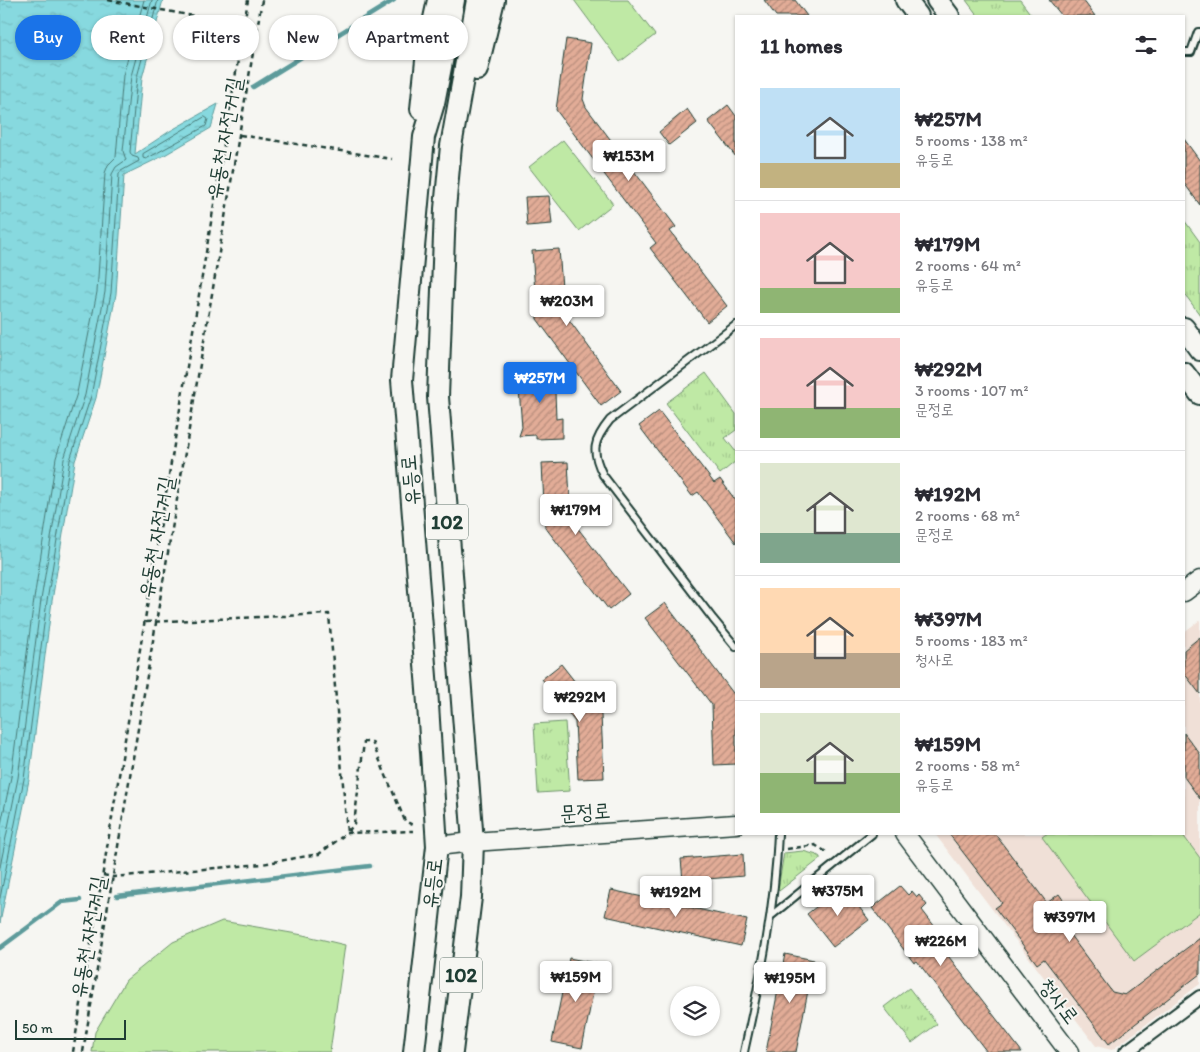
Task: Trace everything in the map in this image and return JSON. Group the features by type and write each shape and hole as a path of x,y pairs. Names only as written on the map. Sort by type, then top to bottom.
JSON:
{"main road":[{"path":"424,137 421,107 427,51 438,0"},
{"name":"유등로","path":"414,1052 437,846 427,689 402,380 424,137 434,103 454,0"},
{"name":"유등로","path":"452,1052 471,897 473,842 438,397 445,209 451,146 477,0"},
{"name":"102","path":"451,146 468,119 494,0"},
{"path":"906,0 917,15"},
{"path":"937,0 948,15"},
{"path":"1185,329 1200,350"},
{"path":"1185,374 1200,394"},
{"path":"1185,591 1200,580"},
{"name":"문정로","path":"437,846 735,824"},
{"name":"청사로","path":"906,835 1069,1052"}],"street":[{"path":"1126,1052 1200,997"}],"lane":[{"path":"1185,52 1191,52 1199,33"},
{"path":"735,326 610,420 596,440 595,451 597,462 603,475 735,647"},
{"path":"744,1052 772,914 778,835"},
{"path":"772,914 871,835"}],"path":[{"path":"108,0 187,15"},
{"path":"245,15 248,0"},
{"name":"유동천 자전거길","path":"259,21 262,0"},
{"path":"73,1052 146,622 237,60"},
{"name":"유동천 자전거길","path":"83,1052 253,60"},
{"path":"240,135 392,159"},
{"path":"146,622 329,614 348,833"},
{"path":"103,875 113,878 262,864 319,854 348,833 354,824 364,742 372,742 404,821 413,825"},
{"path":"348,833 413,831"},
{"path":"785,850 815,844 826,852"}],"shaded area":[{"path":"1200,620 1200,984 1112,1050 1096,1046 936,835 1185,835 1185,631"}],"green space":[{"path":"574,0 628,0 655,35 620,62"},
{"path":"966,0 1020,0 1031,15 977,15"},
{"path":"563,140 613,204 579,231 529,167"},
{"path":"1185,221 1200,242 1200,315 1185,294"},
{"path":"706,373 735,413 735,431 725,438 735,451 735,462 720,474 666,403"},
{"path":"565,722 570,791 538,793 534,724"},
{"path":"1045,835 1183,835 1200,858 1200,912 1134,961 1042,837"},
{"path":"803,851 817,855 820,859 779,891 784,853"},
{"path":"222,921 303,935 345,945 330,1052 92,1052 95,1032 126,980 173,942"},
{"path":"909,988 937,1024 912,1043 884,1007"}],"water":[{"path":"0,0 163,0 159,15 91,15 91,60 147,60 142,78 135,154 170,131 218,104 211,128 163,156 124,175 116,294 96,398 75,461 52,601 29,780 0,923"}],"building":[{"path":"764,0 795,0 806,15 775,15"},
{"path":"1049,0 1083,0 1094,15 1061,15"},
{"path":"566,39 591,43 583,99 586,107 676,227 670,231 727,306 707,322 650,248 656,243 556,110"},
{"path":"728,105 735,115 735,156 708,121"},
{"path":"687,109 697,123 669,145 659,132"},
{"path":"1185,140 1200,161 1200,205 1185,184"},
{"path":"549,196 552,224 527,226 525,197"},
{"path":"559,249 564,313 621,391 601,406 537,319 532,251"},
{"path":"562,371 564,391 555,392 556,419 562,418 562,438 536,439 536,435 519,436 522,427 519,389 516,389 515,381 519,373"},
{"path":"659,411 714,483 720,479 735,500 735,542 698,492 692,496 639,426"},
{"path":"568,462 571,517 573,522 629,594 609,610 545,527 542,463"},
{"path":"665,603 735,696 735,764 714,765 712,705 645,618"},
{"path":"1200,637 1200,694 1185,674 1185,649"},
{"path":"561,664 601,715 604,778 578,779 575,722 542,679"},
{"path":"1185,734 1200,754 1200,799 1185,778"},
{"path":"950,835 996,835 1047,903 1059,894 1071,911 1059,920 1112,992 1125,995 1200,938 1200,974 1109,1044 1044,959 1037,964 995,908 1002,903"},
{"path":"743,854 744,876 683,881 681,859"},
{"path":"843,886 869,920 833,947 807,914"},
{"path":"900,886 908,895 912,891 917,897 919,895 927,905 922,910 945,940 939,944 1022,1052 987,1052 917,961 914,963 872,908"},
{"path":"611,890 747,920 741,946 605,916"},
{"path":"785,954 814,960 796,1052 766,1052"},
{"path":"569,958 599,964 582,1048 552,1042"}],"waterway":[{"path":"253,87 394,0"},
{"path":"117,896 370,866"},
{"path":"0,948 62,902 80,900"}]}
